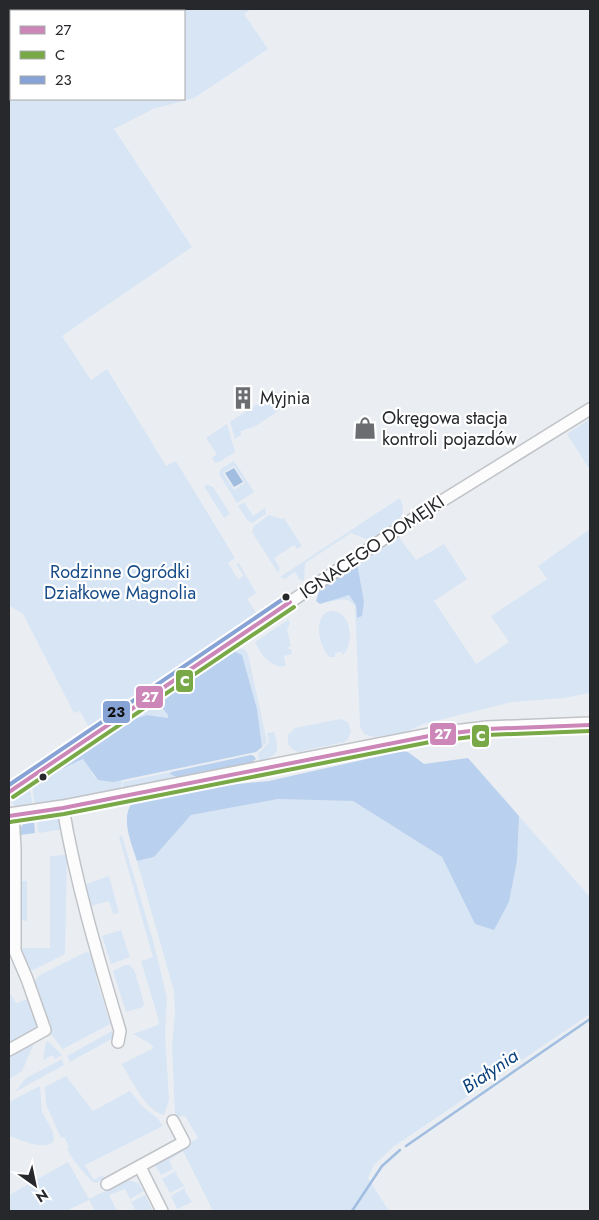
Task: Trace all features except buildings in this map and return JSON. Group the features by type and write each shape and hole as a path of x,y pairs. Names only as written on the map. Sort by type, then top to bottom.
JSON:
{"main road":[{"path":"11,816 64,808 429,736 495,728 590,725"}],"street":[{"name":"IGNACEGO DOMEJKI","path":"9,792 416,517 590,409"},
{"path":"64,808 81,898 120,1031 118,1042"},
{"path":"9,1050 45,1030 27,979 12,951 11,816"},
{"path":"107,1184 184,1142 173,1121"},
{"path":"140,1166 162,1211"}],"green space":[{"name":"Rodzinne Ogródki Działkowe Magnolia","path":"251,9 244,14 268,49 194,98 153,109 114,129 192,247 62,336 91,380 107,369 166,466 176,461 235,558 228,563 238,579 244,576 236,564 239,563 256,593 247,599 257,614 89,727 80,711 74,713 23,614 10,606 9,601 9,26 10,100 185,100 185,10 38,10"},
{"path":"277,391 287,405 256,426 241,431 241,435 235,439 230,422"},
{"path":"590,419 590,470 567,434"},
{"path":"227,424 235,452 215,463 212,458 217,454 206,438"},
{"path":"234,461 254,492 237,503 219,474 221,469","holes":["234,466 245,483 234,490 223,473"]},
{"path":"205,485 213,487 230,514 224,518"},
{"path":"400,499 403,507 400,519 384,533 371,541 351,533 305,563 304,581 298,579 295,572 285,579 280,577"},
{"path":"244,502 253,516 265,508 266,514 252,523 248,521 238,506"},
{"path":"269,515 284,518 302,546 297,549 294,545 274,558 280,568 278,573 252,532 254,526"},
{"path":"590,529 590,693 564,698 512,702 423,724 404,733 374,737 364,734 360,726 355,606 346,600 328,602 344,595 350,596 356,605 357,618 357,563 397,535 416,560 444,544 467,579 434,601 476,664 509,642 491,616 547,579 538,566"},
{"path":"330,611 337,612 343,616 347,622 350,636 347,650 343,655 342,652 335,653 335,657 330,657 326,653 320,640 319,632 321,619 324,614"},
{"path":"288,620 290,623 287,630 291,646 288,647 291,649 292,654 284,656 286,666 276,665 267,660 255,642"},
{"path":"236,648 244,649 248,654 267,742 262,747 257,709 242,655 232,650"},
{"path":"224,653 226,654 179,685 161,709 168,715 168,718 147,715 134,719 58,767 61,770 84,759 95,778 113,782 122,780 120,793 35,807 32,785 55,769 54,767"},
{"path":"340,719 348,722 351,731 348,739 344,742 298,752 293,750 288,744 288,735 295,728"},
{"path":"274,732 277,744 276,752 271,757 259,761 258,754 269,742 267,733"},
{"path":"240,765 233,767 122,793 123,782 171,772 171,775 178,778 186,778"},
{"path":"29,783 33,807 18,809 12,802 13,795"},
{"path":"278,799 353,801 442,857 475,924 494,930 509,902 517,861 519,816 590,895 590,1014 393,1147 374,1165 368,1178 389,1211 213,1211 183,1151 169,1160 173,1169 161,1175 154,1163 198,1138 185,1116 176,1118 175,1115 172,1046 175,1014 174,991 137,861 154,857 191,815"},
{"path":"60,819 64,829 39,833 37,820"},
{"path":"122,836 154,944 167,998 165,1034 169,1100 164,1115 151,1108 145,1101 122,1064 154,1048 133,1034 158,1025 159,1021 141,961 153,957 119,837"},
{"path":"67,855 65,954 33,970 27,969 19,948 50,948 50,856"},
{"path":"109,876 119,913 113,914 109,901 91,906 84,885"},
{"path":"21,881 27,881 27,921 21,920"},
{"path":"121,930 130,957 111,964 102,936"},
{"path":"86,952 93,954 99,969 96,978 110,1024 63,1049 50,1033 52,1031 34,988 34,983 42,974"},
{"path":"125,965 130,965 135,972 144,1004 143,1007 126,1012 113,971"},
{"path":"9,992 16,1003 31,998 38,1022 35,1029 9,1048"},
{"path":"112,1031 113,1038 70,1062 67,1056"},
{"path":"35,1041 22,1071 9,1079 9,1054"},
{"path":"48,1041 62,1055 55,1059 53,1055 43,1060 46,1042"},
{"path":"62,1059 64,1065 15,1092 26,1078"},
{"path":"66,1076 93,1111 130,1091 142,1106 157,1118 163,1126 85,1165 94,1180 103,1175 104,1179 96,1183 82,1171 70,1154 67,1149 69,1146 64,1137 61,1138 46,1104 45,1087"},
{"path":"40,1086 42,1112 53,1132 54,1140 50,1144 45,1145 33,1144 9,1136 9,1102"},
{"path":"68,1162 89,1199 128,1180 138,1183 144,1191 130,1199 125,1189 109,1195 117,1211 95,1211 89,1200 66,1211 9,1211 9,1195"},
{"path":"176,1171 184,1186 170,1193 162,1179"},
{"path":"185,1188 192,1202 177,1209 171,1196"},
{"path":"145,1195 152,1209 136,1211 131,1202"}],"shaded area":[{"path":"234,468 243,482 234,487 225,473"},
{"path":"357,563 364,602 362,616 357,618 356,605 349,595 320,604 316,601 320,588"},
{"path":"232,650 242,655 257,709 262,747 256,752 113,782 98,780 83,759 62,769 59,768 60,765 134,719 147,715 168,718 168,715 160,706 175,688"},
{"path":"402,751 408,752 424,764 468,758 519,816 517,861 509,902 494,930 475,924 442,857 353,801 278,799 191,815 154,857 137,861 127,824 127,816 132,803 206,787 269,781"},
{"path":"251,755 256,759 252,762 186,778 178,778 170,774 171,772"},
{"path":"34,821 35,833 20,835 18,832 23,824"}],"waterway":[{"name":"Białynia","path":"406,1146 590,1019"},
{"name":"Białynia","path":"352,1211 382,1166 400,1150"}],"transit line":[{"name":"23","path":"9,785 286,597"},
{"name":"27","path":"9,792 290,602"},
{"name":"C","path":"13,797 294,607"},
{"name":"27","path":"9,816 63,808 429,736 487,729 590,725"},
{"name":"C","path":"10,822 64,814 430,742 487,735 590,731"}],"place":[{"name":"Myjnia","path":"243,398"},
{"name":"Okręgowa stacja kontroli pojazdów","path":"365,428"}]}
